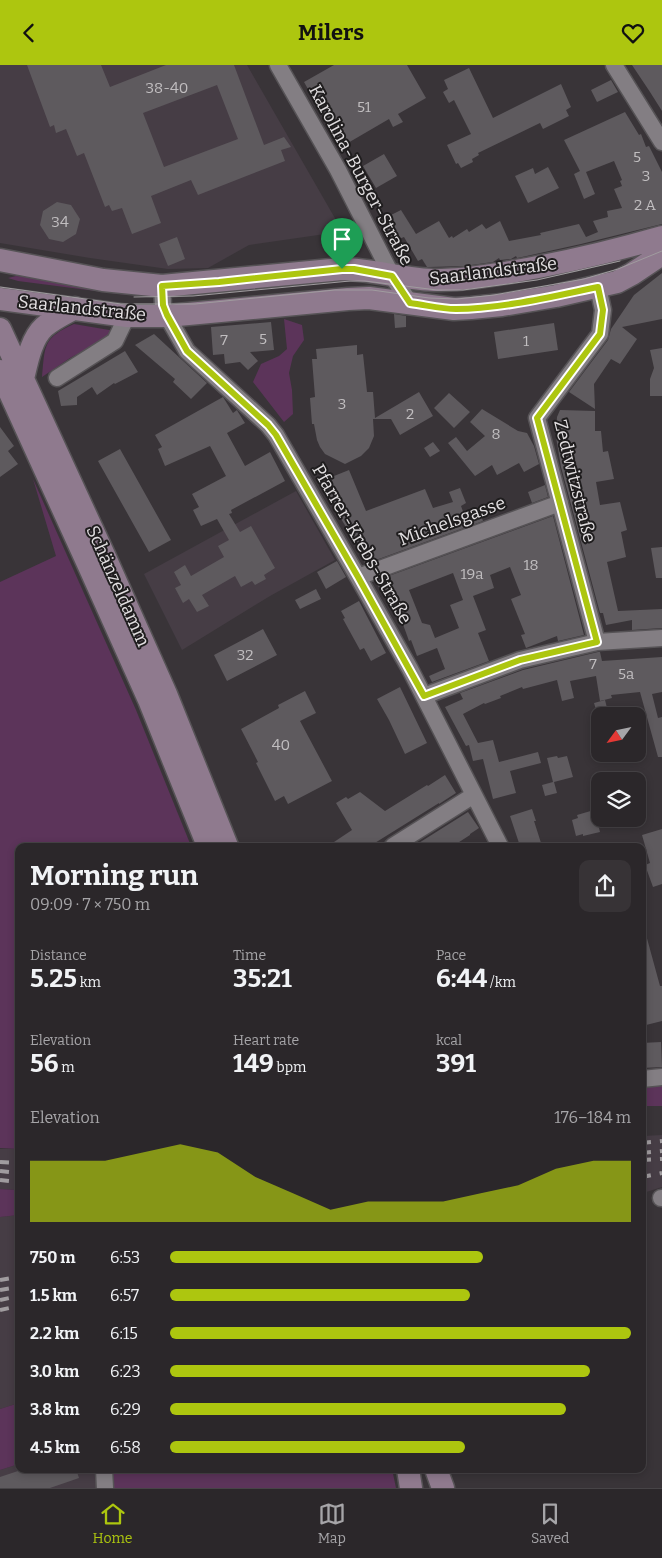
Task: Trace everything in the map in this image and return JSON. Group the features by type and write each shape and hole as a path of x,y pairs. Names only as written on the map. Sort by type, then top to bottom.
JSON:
{"street":[{"name":"Karolina-Burger-Straße","path":"278,65 333,162 392,276 410,303"},
{"path":"614,65 662,141"},
{"name":"Saarlandstraße","path":"1,268 24,265 103,280 162,286 342,269 443,281 493,275 576,260 662,237"},
{"name":"Saarlandstraße","path":"0,299 127,316 167,315 369,298 454,309 471,309 598,287 623,279 662,254"},
{"name":"Pfarrer-Krebs-Straße","path":"162,286 163,305 187,351 268,425 358,577 424,696 498,843"},
{"name":"Zedtwitzstraße","path":"597,642 537,418 600,334 603,310 598,287"},
{"path":"24,379 28,360 39,333 56,319 75,308"},
{"path":"57,378 115,341 127,316"},
{"name":"Schänzeldamm","path":"0,329 166,694 226,843"},
{"name":"Schänzeldamm","path":"0,371 149,700 207,843"},
{"name":"Michelsgasse","path":"358,577 560,503"},
{"path":"424,696 520,660 597,642 662,638"},
{"path":"398,843 474,795"},
{"path":"646,1079 662,1077"},
{"path":"104,1473 105,1488"},
{"path":"409,1473 411,1488"},
{"path":"437,1473 443,1488"}],"shaded area":[{"path":"0,65 247,65 340,227 339,232 249,245 208,268 168,269 0,243"},
{"path":"16,276 139,291 143,296 18,281 8,278"},
{"path":"284,319 302,325 304,340 293,356 289,373 293,414 284,422 253,382 261,364 279,356 287,349"},
{"path":"74,324 115,331 107,338 70,358 42,377 45,350 51,338"},
{"path":"33,479 136,710 190,843 15,843 15,1149 0,1148 0,582 56,556"},
{"path":"296,491 335,560 270,596 182,650 144,574"},
{"path":"662,1082 662,1106 646,1106 646,1086"},
{"path":"662,1135 662,1187 646,1192 646,1136"},
{"path":"0,1149 15,1149 15,1190 0,1189"},
{"path":"0,1189 15,1190 15,1215 0,1217"},
{"path":"15,1215 15,1404 0,1409 0,1217"},
{"path":"15,1404 15,1465 0,1470 0,1409"},
{"path":"15,1465 15,1473 110,1473 111,1488 0,1488 0,1470"},
{"path":"110,1473 393,1473 396,1488 111,1488"}],"building":[{"path":"27,65 101,65 110,87 166,65 234,65 264,145 284,137 291,147 281,150 285,161 198,195 191,180 151,196 161,223 132,234 122,208 112,211 109,205 105,207 84,153 77,156 66,129 56,133 54,125 50,127","holes":["217,85 238,139 164,167 143,113"]},
{"path":"334,65 407,65 426,98 398,114 403,122 393,127 389,119 341,147 304,82"},
{"path":"632,65 662,65 662,111 650,92"},
{"path":"469,68 493,118 561,84 571,107 566,110 569,116 543,129 540,123 478,153 479,155 472,159 473,162 461,168 458,163 456,164 447,145 471,134 454,100 449,103 443,92 448,89 444,80"},
{"path":"611,80 618,92 597,102 591,90"},
{"path":"625,112 639,135 641,134 646,147 649,146 662,172 662,224 517,258 516,256 511,259 500,260 499,258 493,262 464,266 427,267 422,259 418,261 404,237 394,241 381,220 401,210 416,234 439,221 449,238 452,236 453,238 467,229 469,232 482,224 486,229 500,221 509,241 541,235 540,233 579,224 586,237 598,232 593,221 608,217 607,211 622,208 614,189 622,186 620,181 622,180 614,161 586,172 595,194 584,199 574,174 580,171 564,140"},
{"path":"384,154 397,176 376,188 363,166"},
{"path":"548,167 559,188 528,203 515,176 533,168 535,174"},
{"path":"57,202 71,205 80,219 76,234 63,242 49,239 40,225 43,211"},
{"path":"177,237 185,259 168,266 159,244"},
{"path":"662,273 662,319 622,327 637,339 620,364 611,359 594,384 595,409 569,392 608,340 611,329 634,295"},
{"path":"394,314 406,316 406,327 395,328"},
{"path":"271,322 274,350 250,352 258,361 248,370 240,362 225,364 224,354 213,355 211,327"},
{"path":"554,323 558,350 498,359 494,332"},
{"path":"154,334 207,383 191,399 173,382 175,379 135,345"},
{"path":"357,345 357,355 363,354 367,392 373,392 375,418 419,392 433,416 400,435 391,419 373,419 374,436 369,448 361,456 345,464 325,454 317,440 314,424 312,424 310,398 315,397 312,359 317,359 316,349"},
{"path":"662,348 662,396 650,396 650,379 654,368 650,350"},
{"path":"125,351 138,372 114,383 97,395 92,387 77,397 77,405 61,406 58,391"},
{"path":"449,393 470,412 454,428 434,408"},
{"path":"223,397 233,413 237,410 245,423 227,433 245,466 270,452 285,481 231,510 232,513 229,514 240,532 251,526 275,568 264,575 266,579 255,585 252,581 241,587 235,576 202,595 209,606 197,612 189,599 183,603 175,588 181,585 174,572 185,565 191,576 224,557 218,546 229,540 217,519 201,526 193,510 199,507 192,494 226,476 210,446 165,466 158,449 162,447 155,435"},
{"path":"482,409 518,431 527,433 534,446 539,464 524,472 519,463 497,475 492,465 475,476 448,443 456,437 467,451 485,436 470,422"},
{"path":"560,410 595,411 595,431 601,431 603,452 608,451 614,479 596,482 600,505 620,502 627,530 621,532 626,557 607,562 618,611 662,609 662,628 632,630 632,620 606,625 603,613 600,613 561,467 556,437 557,417"},
{"path":"0,427 14,446 8,451 18,464 0,477"},
{"path":"433,442 440,451 430,457 424,448"},
{"path":"120,449 171,540 149,552 98,461"},
{"path":"349,470 366,511 425,489 433,508 453,502 449,492 460,488 466,503 461,506 465,517 479,511 483,521 365,564 355,542 319,482"},
{"path":"545,485 548,497 532,503 528,492"},
{"path":"553,516 584,635 558,641 557,636 526,648 521,635 525,634 511,599 521,595 510,567 490,575 494,588 473,596 486,630 478,633 489,661 432,682 429,676 445,669 437,648 417,656 400,616 397,617 389,598 386,599 375,581","holes":["453,573 463,600 450,605 459,628 435,638 430,625 422,623 409,590"]},
{"path":"662,547 662,578 656,578 651,548"},
{"path":"337,561 346,577 326,589 317,572"},
{"path":"316,589 321,599 300,609 295,600"},
{"path":"359,601 386,653 371,661 364,648 360,650 343,619 345,618 341,611"},
{"path":"263,629 277,655 227,681 214,655"},
{"path":"598,652 600,652 602,661 662,657 662,692 652,694 658,718 662,717 662,757 658,757 646,714 646,707 644,707 640,692 611,695 612,698 600,701 596,676 570,681 574,698 562,701 557,680 523,689 522,687 463,714 478,743 493,740 499,762 538,752 541,763 510,771 516,793 493,799 483,759 473,761 469,745 466,746 445,707 463,699 460,693 523,670"},
{"path":"400,687 427,743 405,754 377,699"},
{"path":"305,691 316,713 300,721 332,781 288,804 284,796 275,801 241,729 279,708 278,705"},
{"path":"605,700 607,707 595,707 594,703"},
{"path":"557,756 558,758 567,756 573,777 554,782 557,793 545,796 542,785 553,782 547,758"},
{"path":"445,775 456,793 375,843 332,843 352,830 336,803 346,797 348,799 360,792 385,811"},
{"path":"532,809 541,843 519,843 510,816"},
{"path":"591,811 591,827 599,827 600,832 576,836 572,820 578,818 577,815"},
{"path":"468,812 479,828 458,843 419,843"},
{"path":"662,829 662,884 653,887 646,868 646,865 650,863 646,843 644,843 642,835"},
{"path":"646,935 660,986 662,986 662,1021 646,1025"},
{"path":"661,1042 662,1067 646,1068 646,1043"},
{"path":"15,1472 77,1473 79,1478 50,1488 0,1488 0,1477"}],"tram line":[{"path":"0,287 121,304 195,304 335,290 372,290 429,298 457,299 494,295 584,279 618,269 662,251"},
{"path":"134,297 193,296 350,281 365,281 437,290 463,290 537,280 620,261"}],"railway":[{"path":"646,1143 662,1141"},
{"path":"646,1153 662,1151"},
{"path":"646,1160 662,1159"},
{"path":"0,1162 15,1163"},
{"path":"0,1171 15,1173"},
{"path":"646,1176 662,1173"},
{"path":"0,1180 15,1182"},
{"path":"0,1280 15,1278"},
{"path":"0,1290 15,1288"},
{"path":"0,1300 15,1297"},
{"path":"0,1310 15,1307"}],"route":[{"path":"342,269 354,269 392,276 410,303 454,309 502,305 598,287 603,310 600,334 537,418 597,642 520,660 424,696 276,435 268,425 187,351 170,324 163,305 162,286 342,269"}]}
